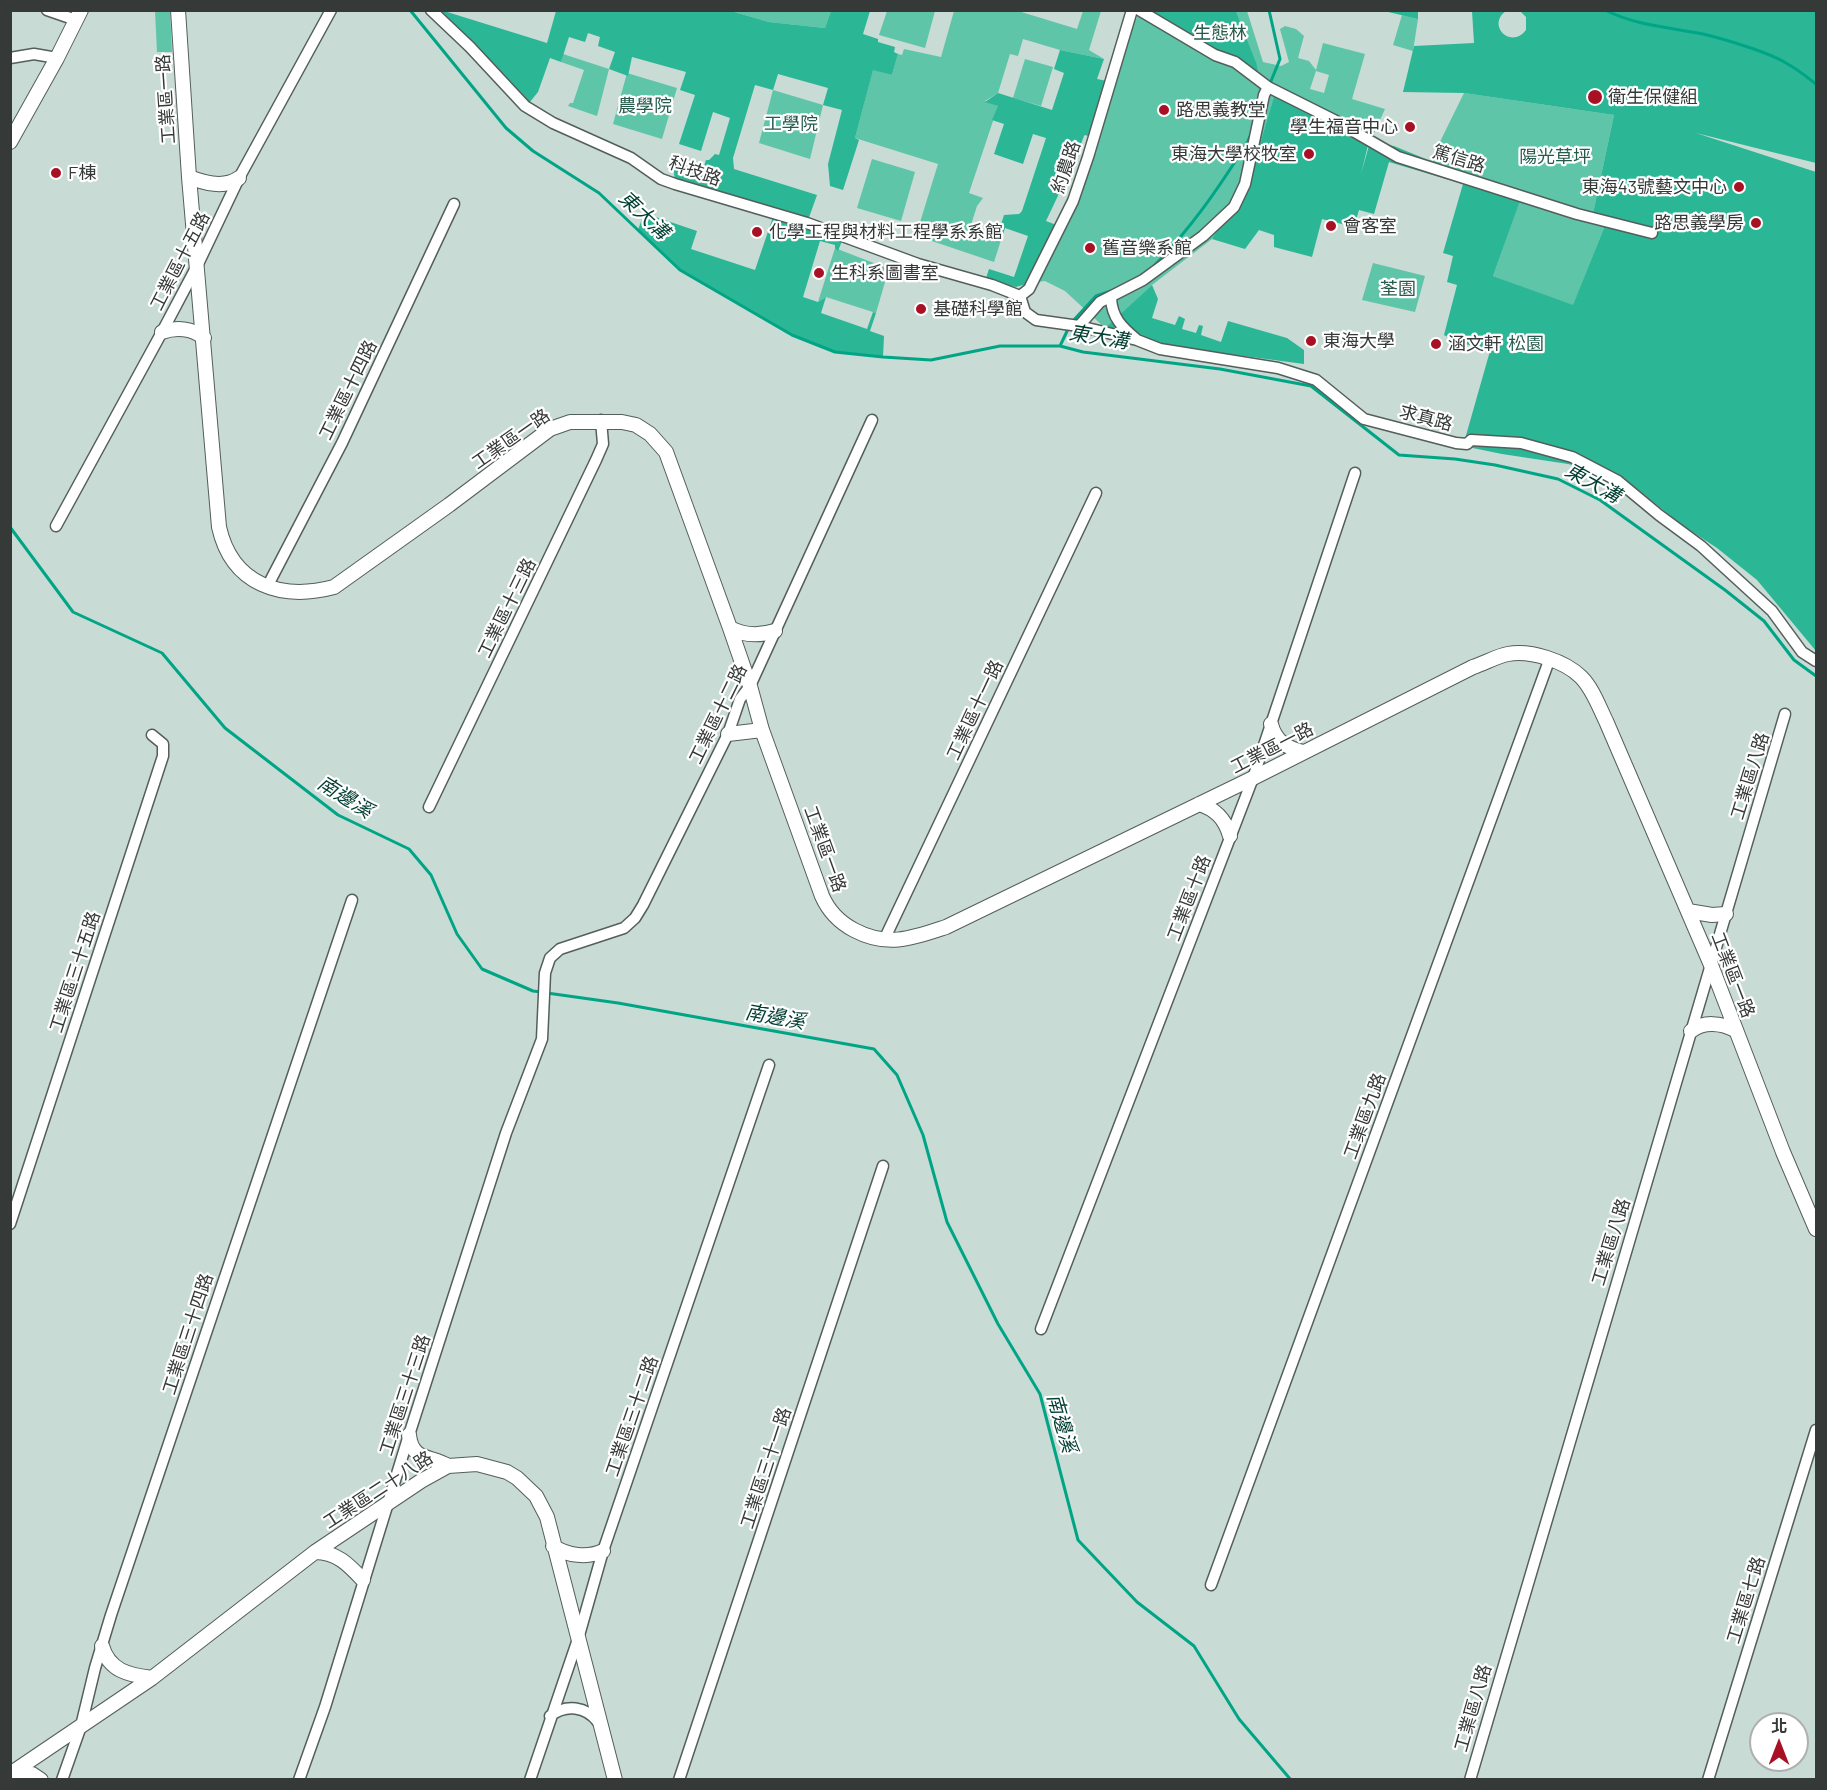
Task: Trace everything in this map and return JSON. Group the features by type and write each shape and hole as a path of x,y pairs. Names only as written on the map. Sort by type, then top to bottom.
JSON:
{"street":[{"path":"10,142 78,15 47,10"},
{"name":"工業區一路","path":"177,10 217,507 222,544 239,568 251,578 267,587 298,592 334,587 550,429 570,422 601,420 636,425 650,434 666,452 730,628 762,730 827,907 851,928 871,938 884,940 912,938 946,927 1253,778 1473,667 1508,654 1528,653 1550,658 1580,676 1606,721 1711,965 1816,1229"},
{"name":"工業區十五路","path":"57,526 198,264 239,178 331,10"},
{"name":"科技路","path":"431,10 534,113 592,142 631,158 661,179 807,223 918,264 992,285 1020,296"},
{"name":"約農路","path":"1020,296 1029,289 1073,201 1132,10"},
{"name":"篤信路","path":"1139,11 1215,56 1235,62 1267,94 1334,120 1398,157 1577,214 1652,233"},
{"path":"10,58 34,54 57,58"},
{"path":"1079,326 1100,302 1143,280 1203,236 1234,207 1245,184 1267,94"},
{"path":"189,177 203,183 221,184 239,178"},
{"name":"工業區十四路","path":"267,587 342,443 454,204"},
{"name":"求真路","path":"1020,296 1025,312 1036,320 1079,326 1137,340 1160,349 1278,368 1316,380 1364,419 1456,443 1467,444 1471,440 1521,443 1572,457 1599,469 1618,481 1701,546 1772,611 1802,652 1816,661"},
{"path":"1111,298 1117,320 1137,340"},
{"path":"162,332 182,329 195,332 204,338"},
{"name":"工業區十三路","path":"429,807 596,460 603,444 601,420"},
{"name":"工業區十二路","path":"545,973 550,958 560,949 614,933 635,918 728,734 740,699 750,686 872,420"},
{"name":"工業區十路","path":"1041,1329 1253,778 1356,473"},
{"name":"工業區十一路","path":"884,940 1096,493"},
{"path":"730,628 753,635 775,631"},
{"name":"工業區九路","path":"1211,1585 1550,658"},
{"name":"工業區八路","path":"1470,1779 1785,714"},
{"path":"1271,724 1273,732 1286,746 1303,752"},
{"path":"728,734 762,730"},
{"name":"工業區三十五路","path":"10,1224 163,756 163,744 152,735"},
{"path":"1199,804 1221,816 1227,823 1230,836"},
{"name":"工業區三十四路","path":"62,1779 81,1726 102,1646 352,900"},
{"path":"1688,911 1712,915 1726,914"},
{"name":"工業區三十三路","path":"299,1779 325,1707 363,1580 506,1133 542,1039 545,973"},
{"path":"1691,1030 1703,1025 1727,1026 1735,1030"},
{"name":"工業區三十二路","path":"530,1779 578,1639 603,1551 769,1065"},
{"name":"工業區三十一路","path":"680,1779 884,1166"},
{"name":"工業區七路","path":"1708,1779 1816,1430"},
{"path":"409,1435 412,1447 419,1454 448,1466"},
{"name":"工業區二十八路","path":"10,1774 152,1677 315,1552 421,1481 448,1466 466,1464 487,1465 507,1472 536,1496 542,1506 550,1527 598,1722 615,1779"},
{"path":"554,1546 583,1556 603,1551"},
{"path":"315,1552 332,1553 363,1580"},
{"path":"102,1646 108,1660 120,1671 135,1676 152,1677"},
{"path":"550,1716 557,1711 576,1708 588,1713 598,1722"},
{"path":"10,1774 26,1773 41,1779"}],"shaded area":[{"path":"11,11 1816,11 1816,1779 11,1780"}],"green space":[{"path":"155,11 170,11 172,52 157,52"},
{"path":"425,11 444,11 547,43 556,11 731,11 769,22 825,28 831,11 870,11 863,34 895,47 894,52 898,54 892,75 873,70 855,138 859,140 843,190 830,186 828,164 842,110 823,105 828,88 778,74 773,90 755,85 733,158 734,169 817,195 807,223 844,236 838,251 835,245 820,241 803,297 818,302 826,297 821,313 867,329 873,312 876,313 870,331 884,336 883,357 835,352 792,335 680,270 638,230 644,213 697,231 691,249 755,270 774,214 675,184 673,161 703,170 706,160 715,154 719,155 730,118 713,112 701,151 679,144 695,95 680,90 686,72 632,57 628,76 609,69 615,52 598,46 600,37 588,33 585,42 569,37 561,62 550,58 538,92 525,108"},
{"path":"731,11 831,11 825,28 769,22"},
{"path":"887,11 935,11 925,48 879,35"},
{"path":"954,11 1018,11 1077,29 1083,11 1101,11 1089,50 1104,59 1060,50 1023,39 1018,56 1010,54 998,93 985,101 998,106 969,193 983,198 977,206 969,231 1001,240 994,262 923,238 927,226 917,232 938,164 855,138 873,69 892,75 898,54 902,55 904,49 941,57"},
{"name":"生態林","path":"1139,11 1236,11 1256,62 1260,81"},
{"path":"1140,11 1256,62 1236,11 1247,11 1263,62 1281,66 1289,62 1280,29 1285,26 1296,29 1304,36 1298,58 1309,61 1316,70 1323,43 1365,54 1352,99 1385,109 1370,142 1276,91 1257,154 1212,239 1152,285 1105,328 1065,291 1045,281 1030,283 1068,208 1088,153 1088,136 1107,81","holes":["1316,71 1329,75 1324,93 1310,89"]},
{"path":"1384,11 1418,11 1418,19"},
{"name":"松園","path":"1472,11 1506,11 1501,17 1500,28 1503,33 1514,37 1520,36 1526,30 1526,17 1520,11 1816,11 1816,163 1696,133 1816,172 1816,651 1757,580 1622,477 1568,464 1463,446 1490,351 1455,341 1444,335 1457,285 1447,282 1453,256 1443,253 1463,184 1389,162 1374,214 1359,210 1354,227 1322,219 1312,257 1274,247 1274,235 1259,230 1245,249 1212,239 1257,154 1276,90 1370,137 1361,174 1370,142 1394,146 1521,198 1493,276 1573,305 1604,228 1591,223 1614,115 1464,93 1403,92 1414,46 1474,43"},
{"path":"1402,15 1418,19 1413,51 1393,45"},
{"path":"1060,50 1104,59 1097,79 1107,81 1088,136 1084,136 1046,221 1059,226 1030,283 1016,287 985,281 989,269 1014,277 1028,236 1005,228 1001,240 996,240 1004,215 1019,214 1022,211 1046,138 1033,134 1023,164 994,154 1004,124 992,120 998,106 985,102 998,93 1052,110 1064,73 1054,69"},
{"path":"563,54 609,69 597,116 568,106 573,103 584,70 561,62"},
{"path":"1025,59 1053,67 1041,106 1013,98"},
{"name":"農學院","path":"627,73 677,88 662,139 613,124"},
{"name":"工學院","path":"773,90 823,105 810,159 759,143"},
{"name":"陽光草坪","path":"1464,93 1614,115 1591,223 1604,228 1573,306 1493,276 1521,197 1430,162"},
{"path":"872,159 915,172 901,221 857,208"},
{"path":"835,248 884,267 885,282 876,313 826,297 818,302"},
{"name":"荃園","path":"1373,263 1425,276 1415,312 1362,300"},
{"path":"1152,285 1158,299 1152,318 1175,325 1179,316 1185,319 1182,329 1196,333 1199,325 1203,326 1201,335 1221,342 1228,321 1287,338 1304,350 1304,364 1154,344 1105,328"}],"waterway":[{"name":"東大溝","path":"410,10 506,128 533,151 599,193 680,270 792,335 835,352 931,360 1000,346 1060,346 1083,352 1220,369 1311,386 1399,455 1455,459 1495,465 1558,479 1600,500 1764,621 1794,660 1816,676"},
{"path":"1269,10 1280,59 1269,86"},
{"path":"1605,10 1641,23 1703,34 1757,50 1790,65 1816,84"},
{"path":"1154,266 1204,207 1251,134"},
{"path":"1072,322 1096,296 1111,291"},
{"path":"1060,346 1069,327"},
{"name":"南邊溪","path":"10,527 73,612 162,653 225,728 338,815 409,849 431,875 457,934 482,969 533,991 541,992"},
{"name":"南邊溪","path":"547,993 618,1003 874,1049 897,1075 923,1135 947,1222 998,1324 1040,1394 1078,1540 1137,1602 1194,1646 1239,1719 1291,1780"}],"place":[{"name":"衛生保健組","path":"1595,97"},
{"name":"路思義教堂","path":"1164,110"},
{"name":"學生福音中心","path":"1410,127"},
{"name":"東海大學校牧室","path":"1309,154"},
{"name":"F棟","path":"56,173"},
{"name":"東海43號藝文中心","path":"1739,187"},
{"name":"路思義學房","path":"1756,223"},
{"name":"會客室","path":"1331,226"},
{"name":"化學工程與材料工程學系系館","path":"757,232"},
{"name":"舊音樂系館","path":"1090,248"},
{"name":"生科系圖書室","path":"819,273"},
{"name":"基礎科學館","path":"921,309"},
{"name":"東海大學","path":"1311,341"},
{"name":"涵文軒","path":"1436,344"}]}
